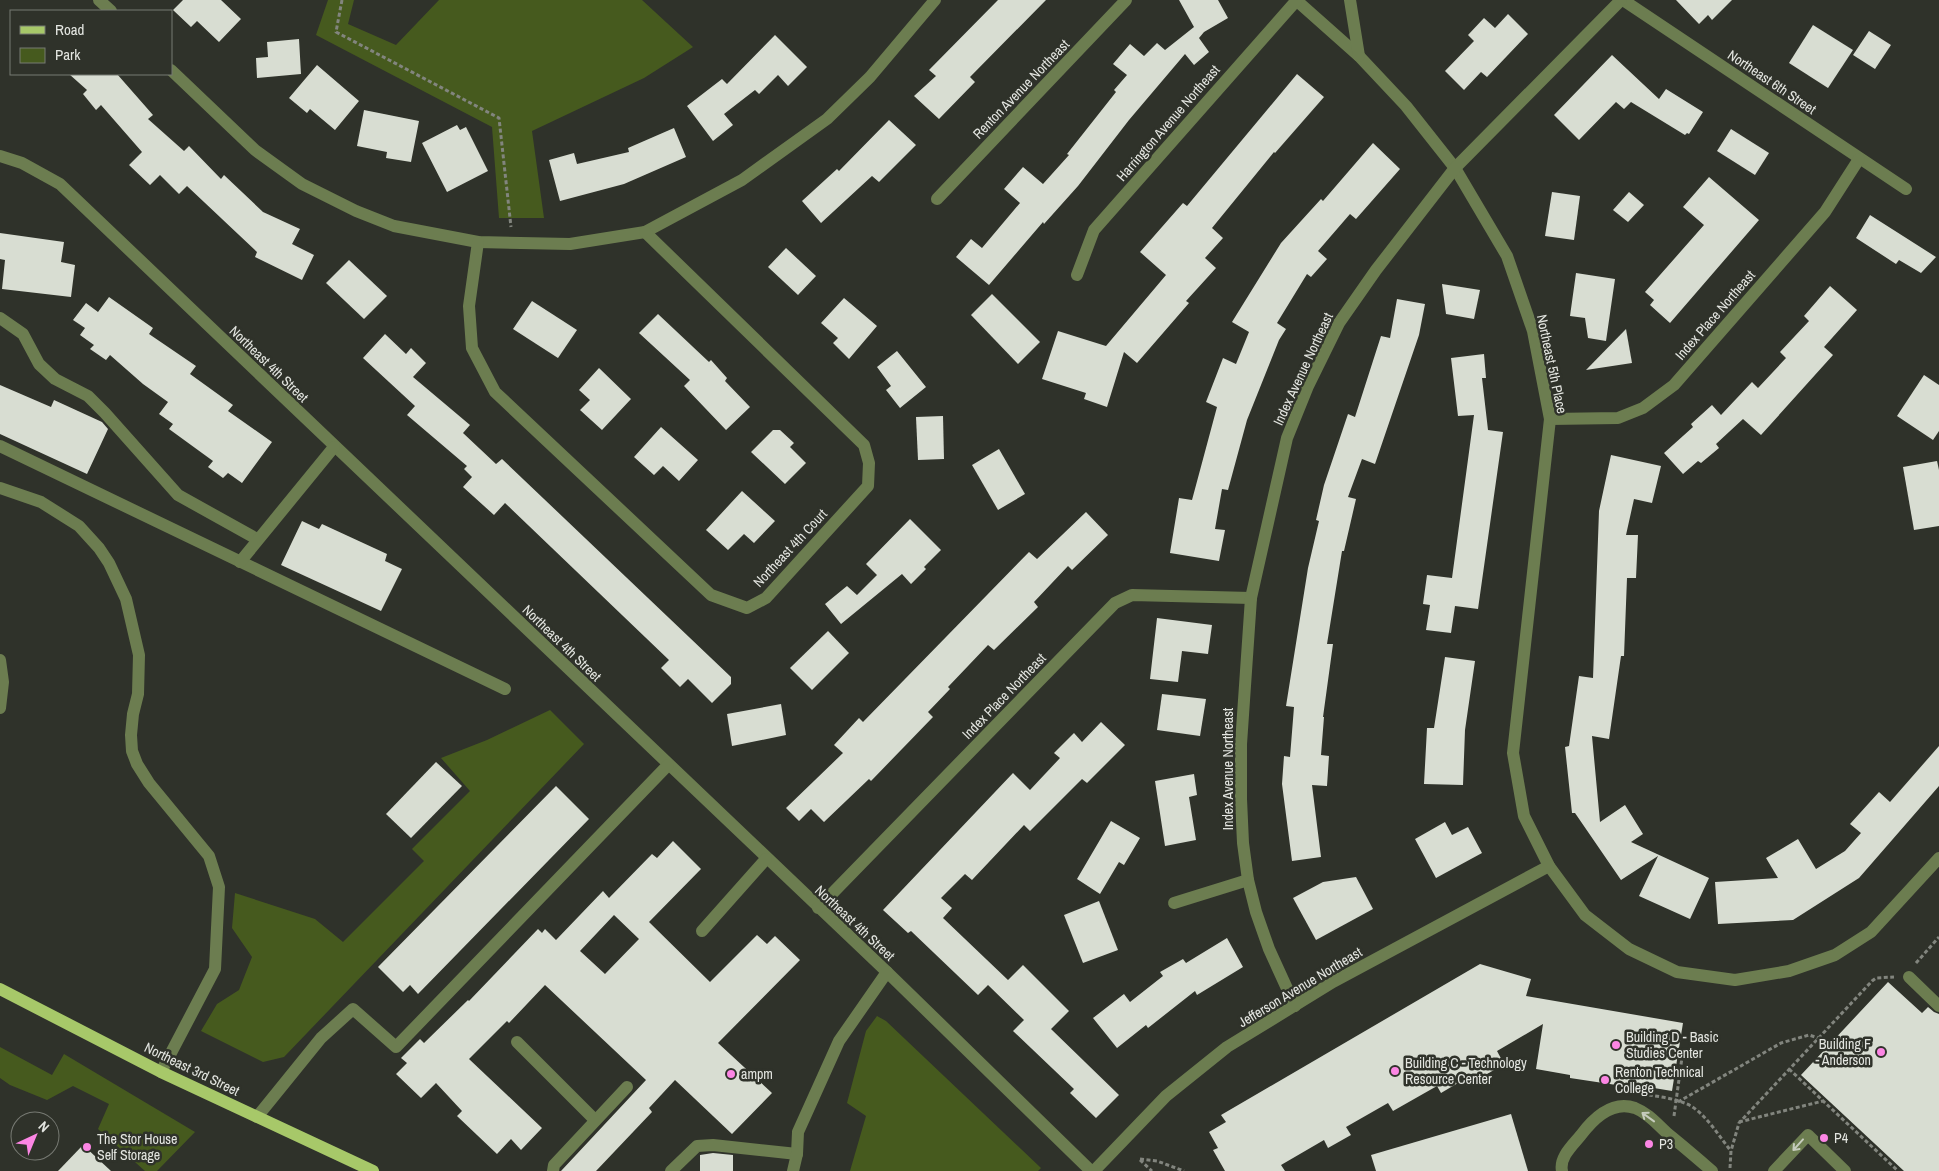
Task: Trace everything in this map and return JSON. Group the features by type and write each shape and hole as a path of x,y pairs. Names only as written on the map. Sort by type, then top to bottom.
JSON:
{"main road":[{"name":"Northeast 3rd Street","path":"0,989 161,1072 373,1171"}],"street":[{"path":"100,0 110,10"},
{"name":"Renton Avenue Northeast","path":"937,199 1126,0"},
{"name":"Northeast 5th Place","path":"1296,0 1358,56 1406,106 1455,168 1507,256 1533,331 1550,420 1513,752 1524,816 1549,866 1585,915 1629,949 1676,972 1735,980 1789,971 1835,955 1872,932 1939,858"},
{"name":"Harrington Avenue Northeast","path":"1077,275 1094,230 1296,0"},
{"path":"1350,0 1358,56"},
{"name":"Northeast 6th Street","path":"1622,0 1906,188"},
{"name":"Index Avenue Northeast","path":"1295,1006 1269,949 1256,912 1248,880 1243,842 1241,744 1251,598 1287,438 1338,322 1376,270 1455,168 1622,0"},
{"path":"172,71 255,150 302,184 356,210 394,226 478,242 570,244 645,232 742,180 827,120 870,77 932,1"},
{"name":"Northeast 4th Street","path":"0,156 22,163 60,184 1092,1171"},
{"name":"Index Place Northeast","path":"1550,420 1618,418 1643,408 1674,385 1825,212 1860,159"},
{"name":"Northeast 4th Court","path":"478,242 469,306 472,348 495,392 712,595 747,608 766,598 868,486 869,463 864,445 645,232"},
{"path":"0,318 23,334 39,364 55,379 88,396 178,495 257,539"},
{"path":"0,446 505,689"},
{"path":"240,562 334,447"},
{"path":"0,488 40,502 79,526 99,548 109,563 126,599 139,655 138,694 133,714 131,735 132,751 137,764 149,783 208,856 219,886 215,969 161,1072"},
{"name":"Index Place Northeast","path":"818,908 1116,603 1132,594 1251,598"},
{"path":"0,660 3,682 0,708"},
{"path":"257,1117 321,1038 353,1009 396,1047 668,765"},
{"path":"702,931 766,859"},
{"name":"Jefferson Avenue Northeast","path":"1092,1171 1166,1096 1227,1047 1333,982 1549,866"},
{"path":"1174,902 1248,880"},
{"path":"793,1171 797,1154 798,1132 839,1041 886,972"},
{"path":"1909,977 1939,1006"},
{"path":"517,1042 595,1120"},
{"path":"552,1171 554,1165 627,1087"},
{"path":"1562,1171 1561,1167 1565,1155 1594,1119 1605,1111 1623,1107 1634,1108 1648,1115 1712,1171"},
{"path":"1774,1171 1808,1135 1845,1171"},
{"path":"671,1171 697,1146 797,1154"},
{"path":"797,1154 801,1171"}],"path":[{"path":"342,0 336,32 499,118 511,218 510,242"},
{"path":"1730,1171 1731,1151 1739,1123 1876,978 1909,977 1917,962 1939,937"},
{"path":"1677,1101 1781,1043 1809,1035 1818,1038"},
{"path":"1671,1136 1683,1050"},
{"path":"1789,1069 1898,1171"},
{"path":"1647,1094 1691,1106 1706,1120 1731,1151"},
{"path":"1739,1123 1823,1101"},
{"path":"1152,1171 1140,1159 1157,1161 1184,1171"}],"green space":[{"path":"328,0 354,0 348,24 396,45 439,0 642,0 693,47 644,78 532,131 544,218 499,218 492,127 316,35"},
{"path":"550,710 584,744 284,1057 263,1062 201,1031 217,1004 239,990 252,957 232,928 235,893 315,919 343,942 424,861 412,849 470,791 441,758 487,740"},
{"path":"877,1016 886,1021 1041,1168 1038,1171 850,1171 866,1116 847,1103 866,1031"},
{"path":"0,1047 52,1075 64,1054 195,1132 157,1171 145,1171 98,1129 109,1104 73,1086 47,1100 10,1085 0,1078"}],"building":[{"path":"183,0 221,0 241,19 219,42 197,21 191,27 173,10"},
{"path":"998,0 1046,0 970,77 975,82 939,119 914,96 936,76 929,70"},
{"path":"1179,0 1218,0 1228,18 1204,32 1199,38 1209,52 1194,65 1185,54 1129,120 1078,186 1044,224 1043,222 989,285 956,257 971,239 982,248 1020,203 1004,189 1023,167 1043,184 1069,155 1067,154 1116,92 1114,90 1127,75 1113,64 1130,44 1144,56 1157,43 1165,50 1194,27"},
{"path":"1676,0 1732,0 1712,20 1708,15 1699,24"},
{"path":"1508,14 1528,34 1487,77 1481,72 1464,90 1445,71 1474,41 1468,35 1484,18 1495,28"},
{"path":"1813,25 1853,50 1828,88 1789,63"},
{"path":"1869,31 1891,45 1875,69 1853,55"},
{"path":"775,35 807,67 788,86 778,75 759,94 755,90 724,114 733,125 713,141 687,106 722,79 727,84"},
{"path":"299,39 301,74 257,78 256,58 268,57 267,42"},
{"path":"1612,55 1659,99 1666,89 1703,112 1689,134 1685,135 1631,102 1624,109 1616,102 1579,140 1554,115"},
{"path":"317,65 359,101 335,130 310,109 307,113 289,98"},
{"path":"1297,74 1324,97 1274,152 1212,228 1223,238 1205,258 1216,268 1186,301 1189,303 1137,363 1124,352 1107,407 1084,399 1086,393 1042,379 1058,331 1106,346 1166,275 1140,252 1183,203 1187,206"},
{"path":"70,75 118,75 153,115 148,119 184,151 189,146 221,179 224,175 263,212 300,229 292,244 314,255 302,280 255,257 257,252 187,186 179,194 160,175 150,185 129,165 142,152 101,105 96,110 83,94 87,90"},
{"path":"364,110 419,121 411,162 386,158 387,152 357,146"},
{"path":"889,120 916,145 879,182 872,176 821,223 802,201 837,169 839,171"},
{"path":"457,125 460,130 466,127 488,171 447,192 422,143"},
{"path":"674,128 686,157 624,184 560,201 549,160 574,153 577,164 629,152 628,148"},
{"path":"1731,129 1769,153 1755,175 1717,151"},
{"path":"1373,143 1400,169 1356,219 1350,214 1318,251 1327,259 1311,277 1307,274 1277,323 1286,329 1279,340 1247,420 1228,490 1222,489 1215,529 1225,530 1219,561 1170,553 1179,498 1192,500 1217,407 1206,402 1223,358 1236,364 1249,332 1232,322 1281,243 1321,199 1323,201"},
{"path":"1709,177 1759,220 1670,323 1650,305 1654,300 1645,292 1704,225 1683,207"},
{"path":"1552,192 1580,196 1574,240 1545,236"},
{"path":"1629,192 1644,205 1628,222 1613,210"},
{"path":"1870,215 1936,257 1921,273 1899,260 1896,264 1856,238"},
{"path":"0,233 64,242 61,262 75,265 71,297 2,289 5,260 0,259"},
{"path":"786,248 816,276 798,295 768,267"},
{"path":"349,260 387,296 364,319 326,283"},
{"path":"1576,273 1615,279 1606,341 1588,338 1585,318 1570,316"},
{"path":"1442,284 1480,290 1474,319 1446,314"},
{"path":"1830,286 1857,310 1824,347 1833,355 1761,435 1743,419 1716,444 1719,448 1701,463 1698,461 1683,474 1664,453 1693,427 1691,424 1712,405 1721,415 1752,382 1758,388 1786,358 1780,352 1809,321 1804,316"},
{"path":"992,294 1040,342 1018,364 971,315"},
{"path":"109,297 153,328 149,334 196,366 190,374 233,405 228,411 272,442 242,483 228,473 223,478 208,467 213,461 169,429 173,424 159,414 168,402 143,384 110,355 106,360 90,349 94,345 80,335 85,328 73,320 86,303 98,312"},
{"path":"844,298 877,326 849,359 833,343 838,338 821,323"},
{"path":"1397,299 1425,304 1419,335 1375,464 1362,459 1348,497 1356,499 1344,551 1342,551 1327,644 1333,644 1323,717 1321,755 1329,756 1327,786 1312,785 1321,857 1292,861 1282,784 1284,756 1290,757 1294,707 1286,706 1308,568 1319,521 1316,520 1324,485 1348,414 1355,417 1381,336 1390,338"},
{"path":"532,301 577,330 558,358 513,329"},
{"path":"658,314 709,362 711,360 727,378 725,381 750,407 726,430 684,386 690,380 639,333"},
{"path":"1626,329 1632,363 1586,370"},
{"path":"385,334 406,354 411,348 426,363 413,377 470,425 463,433 496,464 502,459 731,677 731,684 712,703 688,679 680,687 661,668 669,660 505,503 494,515 463,487 472,477 464,469 467,466 407,415 415,406 363,358"},
{"path":"897,351 926,387 900,408 886,390 891,386 877,367"},
{"path":"1484,354 1486,378 1482,378 1488,430 1503,432 1478,609 1455,606 1451,633 1426,630 1430,605 1423,604 1427,575 1452,578 1474,415 1458,416 1451,358"},
{"path":"599,368 631,399 602,430 580,410 590,400 579,390"},
{"path":"1924,375 1939,385 1939,431 1933,440 1897,416"},
{"path":"0,385 51,407 54,400 102,422 108,429 87,474 0,434"},
{"path":"943,416 944,459 918,460 916,417"},
{"path":"661,427 698,460 679,481 663,466 654,475 634,457"},
{"path":"773,430 780,430 794,443 790,447 806,463 785,484 751,452"},
{"path":"999,449 1025,494 998,510 972,465"},
{"path":"1611,455 1661,466 1652,503 1634,499 1626,535 1638,535 1636,578 1627,578 1624,656 1621,656 1609,739 1592,736 1600,822 1625,805 1643,834 1631,842 1709,878 1690,919 1639,896 1658,856 1621,880 1575,813 1572,813 1565,747 1569,746 1579,676 1593,678 1599,511"},
{"path":"1937,461 1939,470 1939,526 1914,530 1903,467"},
{"path":"742,491 775,521 754,543 744,534 728,550 706,530"},
{"path":"1086,512 1108,535 1072,570 1068,566 1034,602 1038,607 994,650 988,645 948,687 950,689 928,712 933,717 871,781 869,779 824,822 811,809 799,821 786,808 843,753 834,745 859,718 863,722 1029,552 1037,559"},
{"path":"910,519 941,550 911,584 902,574 841,624 825,604 847,586 857,595 877,575 866,564"},
{"path":"302,521 319,529 322,524 387,554 385,561 402,569 381,611 281,565"},
{"path":"1157,618 1212,625 1208,654 1182,651 1178,682 1150,679"},
{"path":"828,631 849,653 812,690 790,668"},
{"path":"1445,657 1475,661 1465,730 1463,785 1424,784 1427,728 1434,728"},
{"path":"1162,694 1206,699 1200,736 1157,730"},
{"path":"781,704 786,735 732,746 727,714"},
{"path":"1101,722 1125,745 1087,783 1082,779 1030,831 1024,825 972,880 965,874 941,898 952,908 943,918 1008,980 1023,965 1069,1011 1051,1029 1119,1095 1096,1118 1070,1093 1074,1089 1013,1031 1024,1020 988,985 978,995 911,931 908,933 883,910 1013,773 1030,790 1060,758 1054,753 1074,733 1082,742"},
{"path":"1939,746 1939,786 1859,878 1793,920 1718,924 1715,882 1778,878 1766,858 1798,839 1816,869 1845,851 1861,833 1850,824 1879,792 1890,802"},
{"path":"436,762 462,786 411,838 386,814"},
{"path":"1194,774 1197,795 1189,797 1196,840 1165,846 1155,781"},
{"path":"556,786 589,819 418,994 410,985 403,992 378,967"},
{"path":"1111,821 1140,838 1124,865 1119,862 1100,894 1077,879"},
{"path":"1445,822 1452,835 1468,827 1482,853 1436,878 1415,839"},
{"path":"673,841 701,869 649,922 710,982 757,935 767,944 775,936 800,960 718,1043 772,1093 732,1134 675,1080 649,1108 652,1112 596,1171 561,1171 646,1080 545,985 509,1023 507,1021 469,1059 542,1128 521,1150 511,1139 497,1154 457,1116 462,1111 436,1083 421,1098 396,1074 407,1063 401,1058 420,1039 424,1043 469,1001 538,929 542,933 545,929 556,940 603,891 609,898 652,854 657,858","holes":["614,915 639,939 605,974 580,951"]},
{"path":"1356,877 1373,909 1316,940 1293,898 1323,882"},
{"path":"1099,901 1118,950 1083,963 1064,915"},
{"path":"1227,938 1243,967 1197,995 1195,991 1148,1028 1146,1025 1117,1048 1093,1018 1124,994 1130,1002 1163,976 1160,972 1183,959 1186,963"},
{"name":"Building C - Technology Resource Center","path":"1480,964 1531,979 1526,996 1683,1023 1672,1091 1624,1083 1623,1086 1570,1078 1570,1075 1536,1069 1543,1024 1497,1051 1504,1064 1467,1086 1463,1080 1441,1093 1437,1086 1393,1111 1388,1103 1346,1127 1351,1135 1328,1148 1324,1140 1281,1165 1285,1171 1225,1171 1213,1150 1218,1148 1209,1132 1226,1122 1221,1115"},
{"name":"Building F - Anderson","path":"1888,982 1922,1013 1928,1007 1939,1014 1939,1171 1904,1171 1801,1075"},
{"path":"1511,1114 1528,1171 1376,1171 1371,1155"},
{"path":"83,1145 111,1171 58,1171"},
{"path":"713,1153 733,1155 733,1171 700,1171 700,1155"}],"place":[{"name":"Building D - Basic Studies Center","path":"1616,1045"},
{"name":"Building F - Anderson","path":"1881,1052"},
{"name":"Building C - Technology Resource Center","path":"1395,1071"},
{"name":"ampm","path":"731,1074"},
{"name":"Renton Technical College","path":"1605,1080"},
{"name":"P4","path":"1824,1138"},
{"name":"P3","path":"1649,1144"},
{"name":"The Stor House Self Storage","path":"87,1147"}]}
